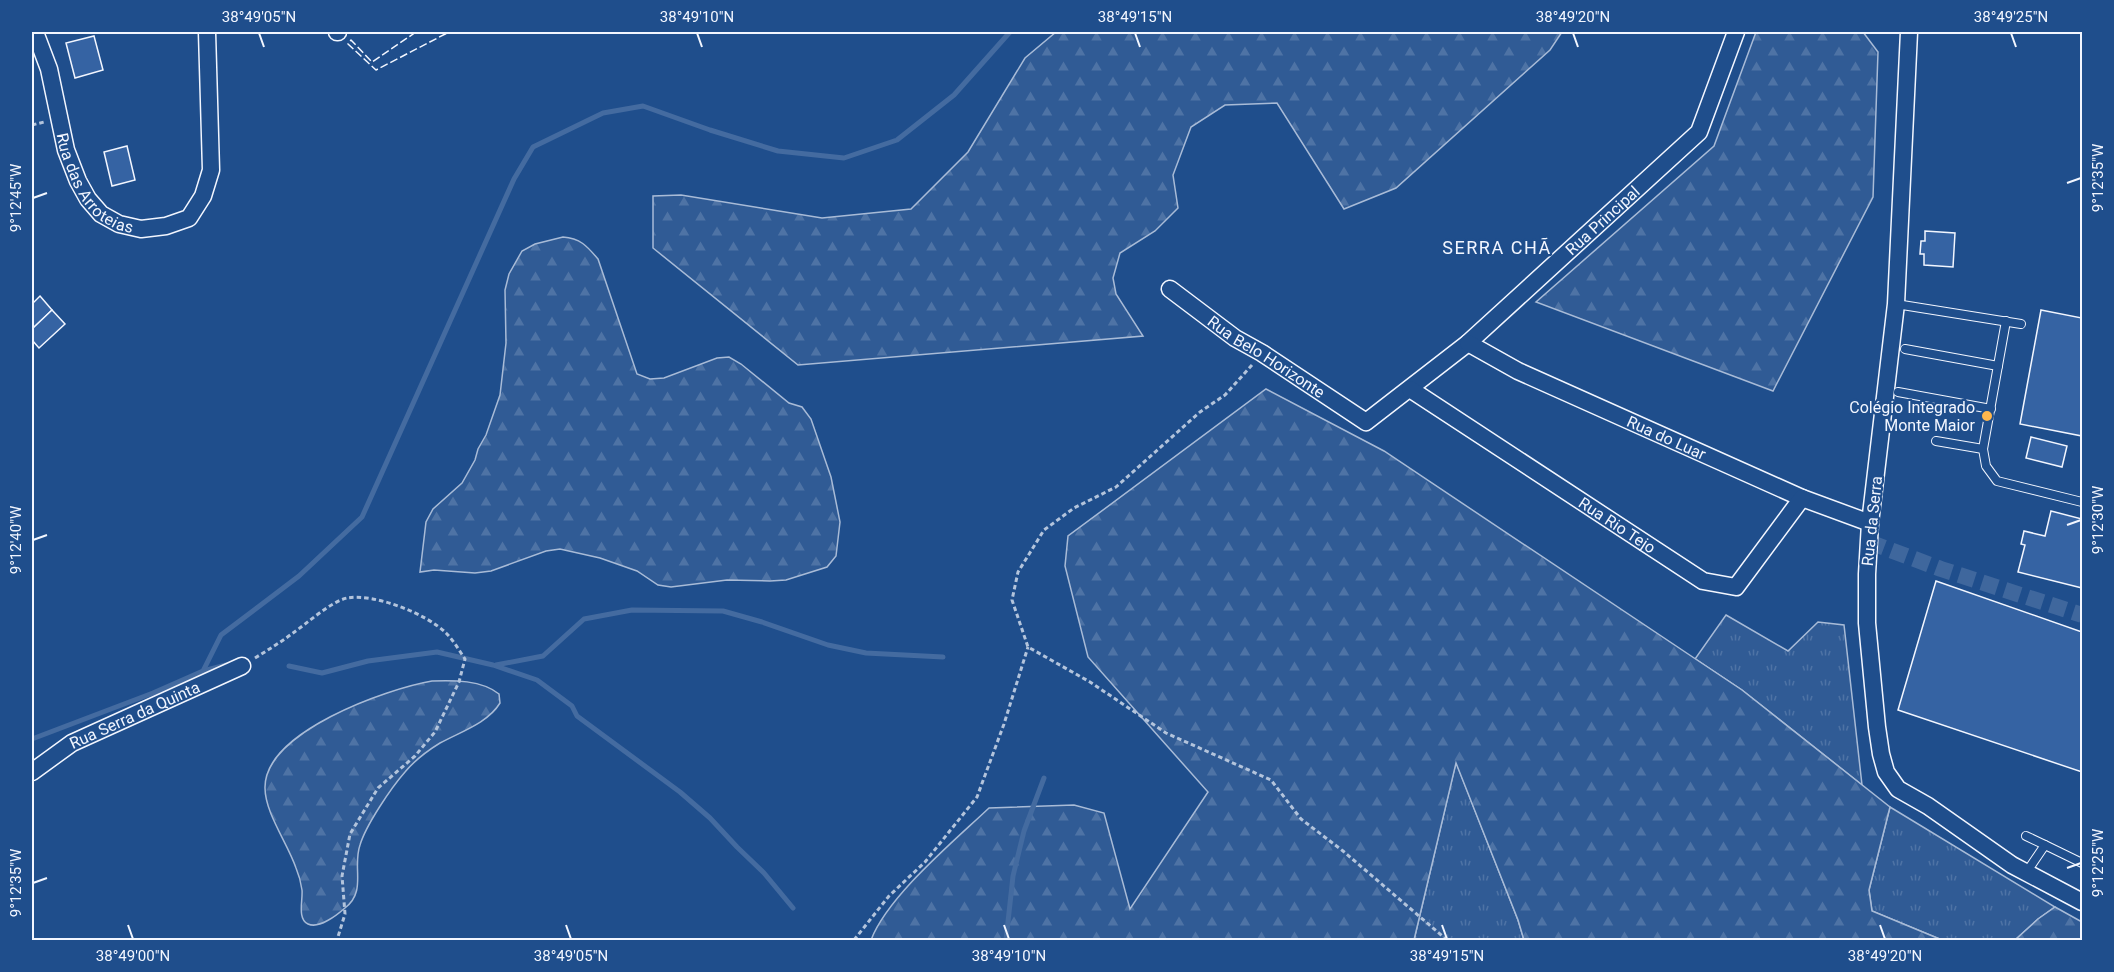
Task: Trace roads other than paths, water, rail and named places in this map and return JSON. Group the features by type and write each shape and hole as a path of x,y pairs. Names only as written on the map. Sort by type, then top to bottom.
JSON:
{"street":[{"name":"Rua das Arroteias","path":"35,32 48,69 66,150 78,181 88,199 101,214 119,224 141,229 166,226 189,218 203,196 211,170 207,32"},
{"name":"Rua Principal","path":"1366,422 1468,343 1699,132 1736,32"},
{"name":"Rua da Serra","path":"1909,32 1896,304 1869,542 1867,624 1877,728 1886,772 1898,789 1928,806 2026,873 2082,902"},
{"name":"Rua Belo Horizonte","path":"1170,289 1235,338 1262,353 1366,422"},
{"name":"Rua do Luar","path":"1468,343 1518,371 1802,498 1870,523"},
{"name":"Rua Rio Tejo","path":"1410,389 1703,581 1736,587 1802,498"},
{"name":"Rua Serra da Quinta","path":"32,772 72,743 242,666"}],"lane":[{"path":"1896,304 2021,324"},
{"path":"2006,321 1983,449 1986,466 1997,481 2082,502"},
{"path":"1905,349 1998,366"},
{"path":"1898,392 1990,409"},
{"path":"1936,441 1983,449"},
{"path":"2026,836 2082,863"},
{"path":"2026,873 2045,845"}],"waterway":[{"path":"203,671 221,635 299,576 362,517 514,179 533,147 603,113 643,106 778,151 844,158 897,140 954,95 1010,32"},
{"path":"496,665 543,656 584,619 632,610 723,611 828,645 866,653 943,657"},
{"path":"289,666 322,673 368,661 437,652 493,665 537,680 572,706 577,716 680,792 710,818 764,873 793,908"},
{"path":"32,739 153,693 203,671 226,665"},
{"path":"1006,940 1013,876 1024,831 1044,778"}],"tunnel":[{"path":"1869,542 1941,569 2082,615"}],"place":[{"name":"Colégio Integrado Monte Maior","path":"1987,416"}],"district":[{"name":"SERRA CHÃ","path":"1497,247"}]}
